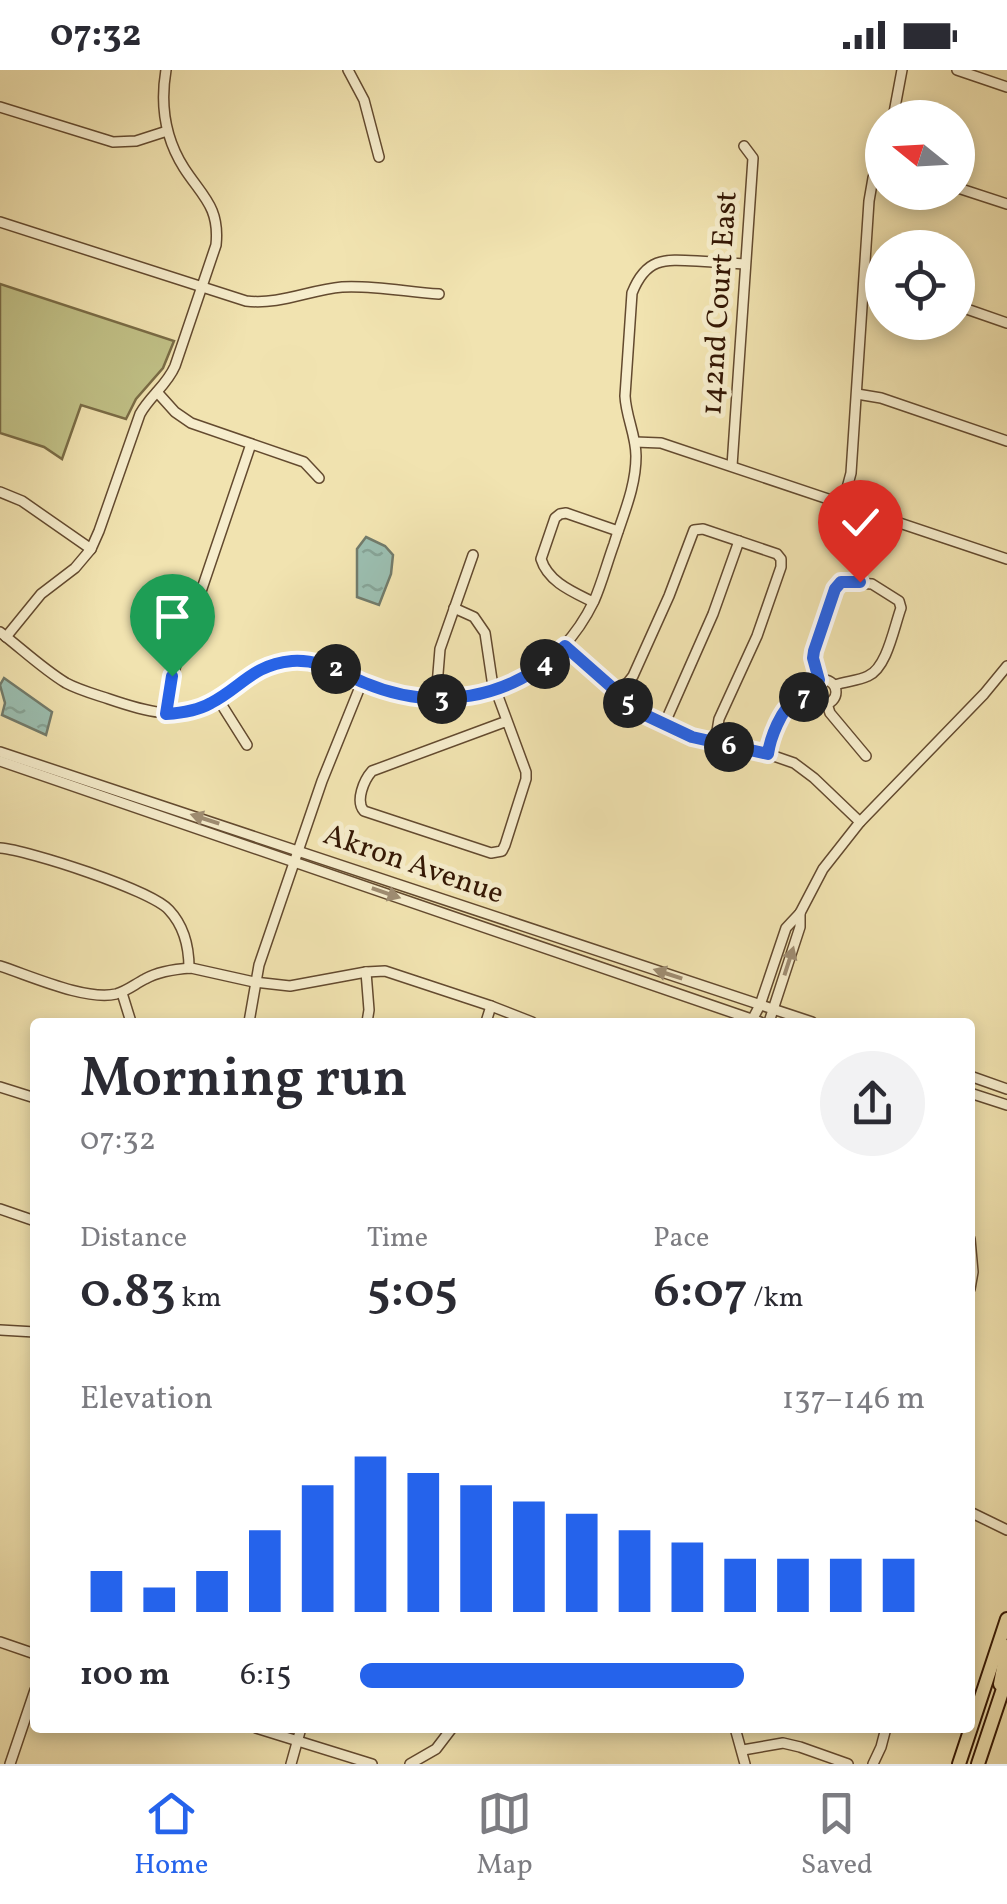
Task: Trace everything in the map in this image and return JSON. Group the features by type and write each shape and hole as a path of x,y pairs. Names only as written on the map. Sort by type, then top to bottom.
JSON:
{"highway":[{"path":"975,1716 1007,1620"},
{"path":"996,1711 1007,1646"},
{"path":"978,1764 1007,1677"},
{"path":"959,1764 969,1733"}],"street":[{"path":"166,70 162,102 167,131 186,172 210,202 217,226 216,245 172,373 137,421 91,549 3,635 63,681 141,710 166,714 193,710 218,699 255,672 290,662 324,664 362,682 411,697 436,698 474,696 496,690 536,670 565,646 593,602 634,481 634,442 625,396 632,293 637,281 651,266 670,259 745,264"},
{"path":"348,70 364,100 379,157"},
{"path":"896,100 902,70"},
{"path":"957,70 1007,87"},
{"path":"0,107 114,142 136,141 167,131"},
{"name":"142nd Court East","path":"732,466 753,158 744,146"},
{"path":"975,194 1007,204"},
{"path":"0,222 238,300 262,302 349,287 438,294"},
{"path":"843,504 851,473 865,279"},
{"path":"975,312 1007,323"},
{"path":"157,392 185,420 304,462 320,478"},
{"path":"857,394 881,398 1007,440"},
{"path":"634,442 661,443 1007,559"},
{"path":"166,714 172,676 251,444"},
{"path":"0,492 22,501 91,549"},
{"path":"593,602 563,586 542,565 555,518 566,513 618,531"},
{"path":"618,695 633,676 694,530 703,528 777,554 781,567 757,636 719,720 714,743"},
{"path":"664,725 713,614 739,540"},
{"path":"436,698 438,660 473,555"},
{"path":"819,680 814,651 835,589 841,582 872,584 899,601 882,665 874,674 835,685 819,680 813,686 812,695 818,702 828,704"},
{"path":"454,608 474,617 485,633 496,690 526,772 502,851 490,853 360,807 372,771 507,721"},
{"path":"565,646 641,713 692,737 768,754 794,764 860,822"},
{"path":"756,1018 786,928 800,912 824,869 860,822 1007,666"},
{"path":"250,1018 254,982 298,850 362,682"},
{"path":"828,704 836,696 835,685"},
{"path":"768,754 787,708 812,695"},
{"path":"218,699 247,745"},
{"path":"828,704 830,713 866,756"},
{"name":"Akron Avenue","path":"0,752 800,1018"},
{"name":"Akron Avenue","path":"0,761 746,1018"},
{"path":"0,848 130,888 162,904 181,927 188,968"},
{"path":"771,1018 800,927 800,912"},
{"path":"0,966 103,996 122,992 154,975 188,968 290,986 366,972 396,973 522,1018"},
{"path":"366,972 368,1018"},
{"path":"122,992 130,1018"},
{"path":"487,1018 491,1006"},
{"path":"975,1078 1007,1089"},
{"path":"0,1087 30,1096"},
{"path":"975,1097 1007,1105"},
{"path":"0,1208 30,1219"},
{"path":"0,1330 30,1332"},
{"path":"975,1514 1007,1530"},
{"path":"0,1642 30,1652"},
{"path":"10,1764 30,1705"},
{"path":"275,1733 372,1764"},
{"path":"292,1764 299,1733"},
{"path":"410,1764 429,1754 448,1733"},
{"path":"737,1733 746,1764"},
{"path":"873,1764 885,1733"},
{"path":"743,1750 783,1743 848,1764"},
{"path":"429,1754 436,1764"}],"green space":[{"path":"0,284 174,341 163,368 136,399 126,419 81,405 62,459 44,447 0,433"}],"water":[{"path":"366,537 385,546 393,555 391,574 379,605 357,597 357,549"},
{"path":"4,678 52,712 46,735 2,715 5,703 0,685"}],"route":[{"path":"172,676 166,714 206,706 255,672 298,661 324,664 400,695 448,699 508,686 565,646 641,713 692,737 768,754 787,708 792,702 812,695 819,680 814,651 835,589 841,582 860,582"}]}
